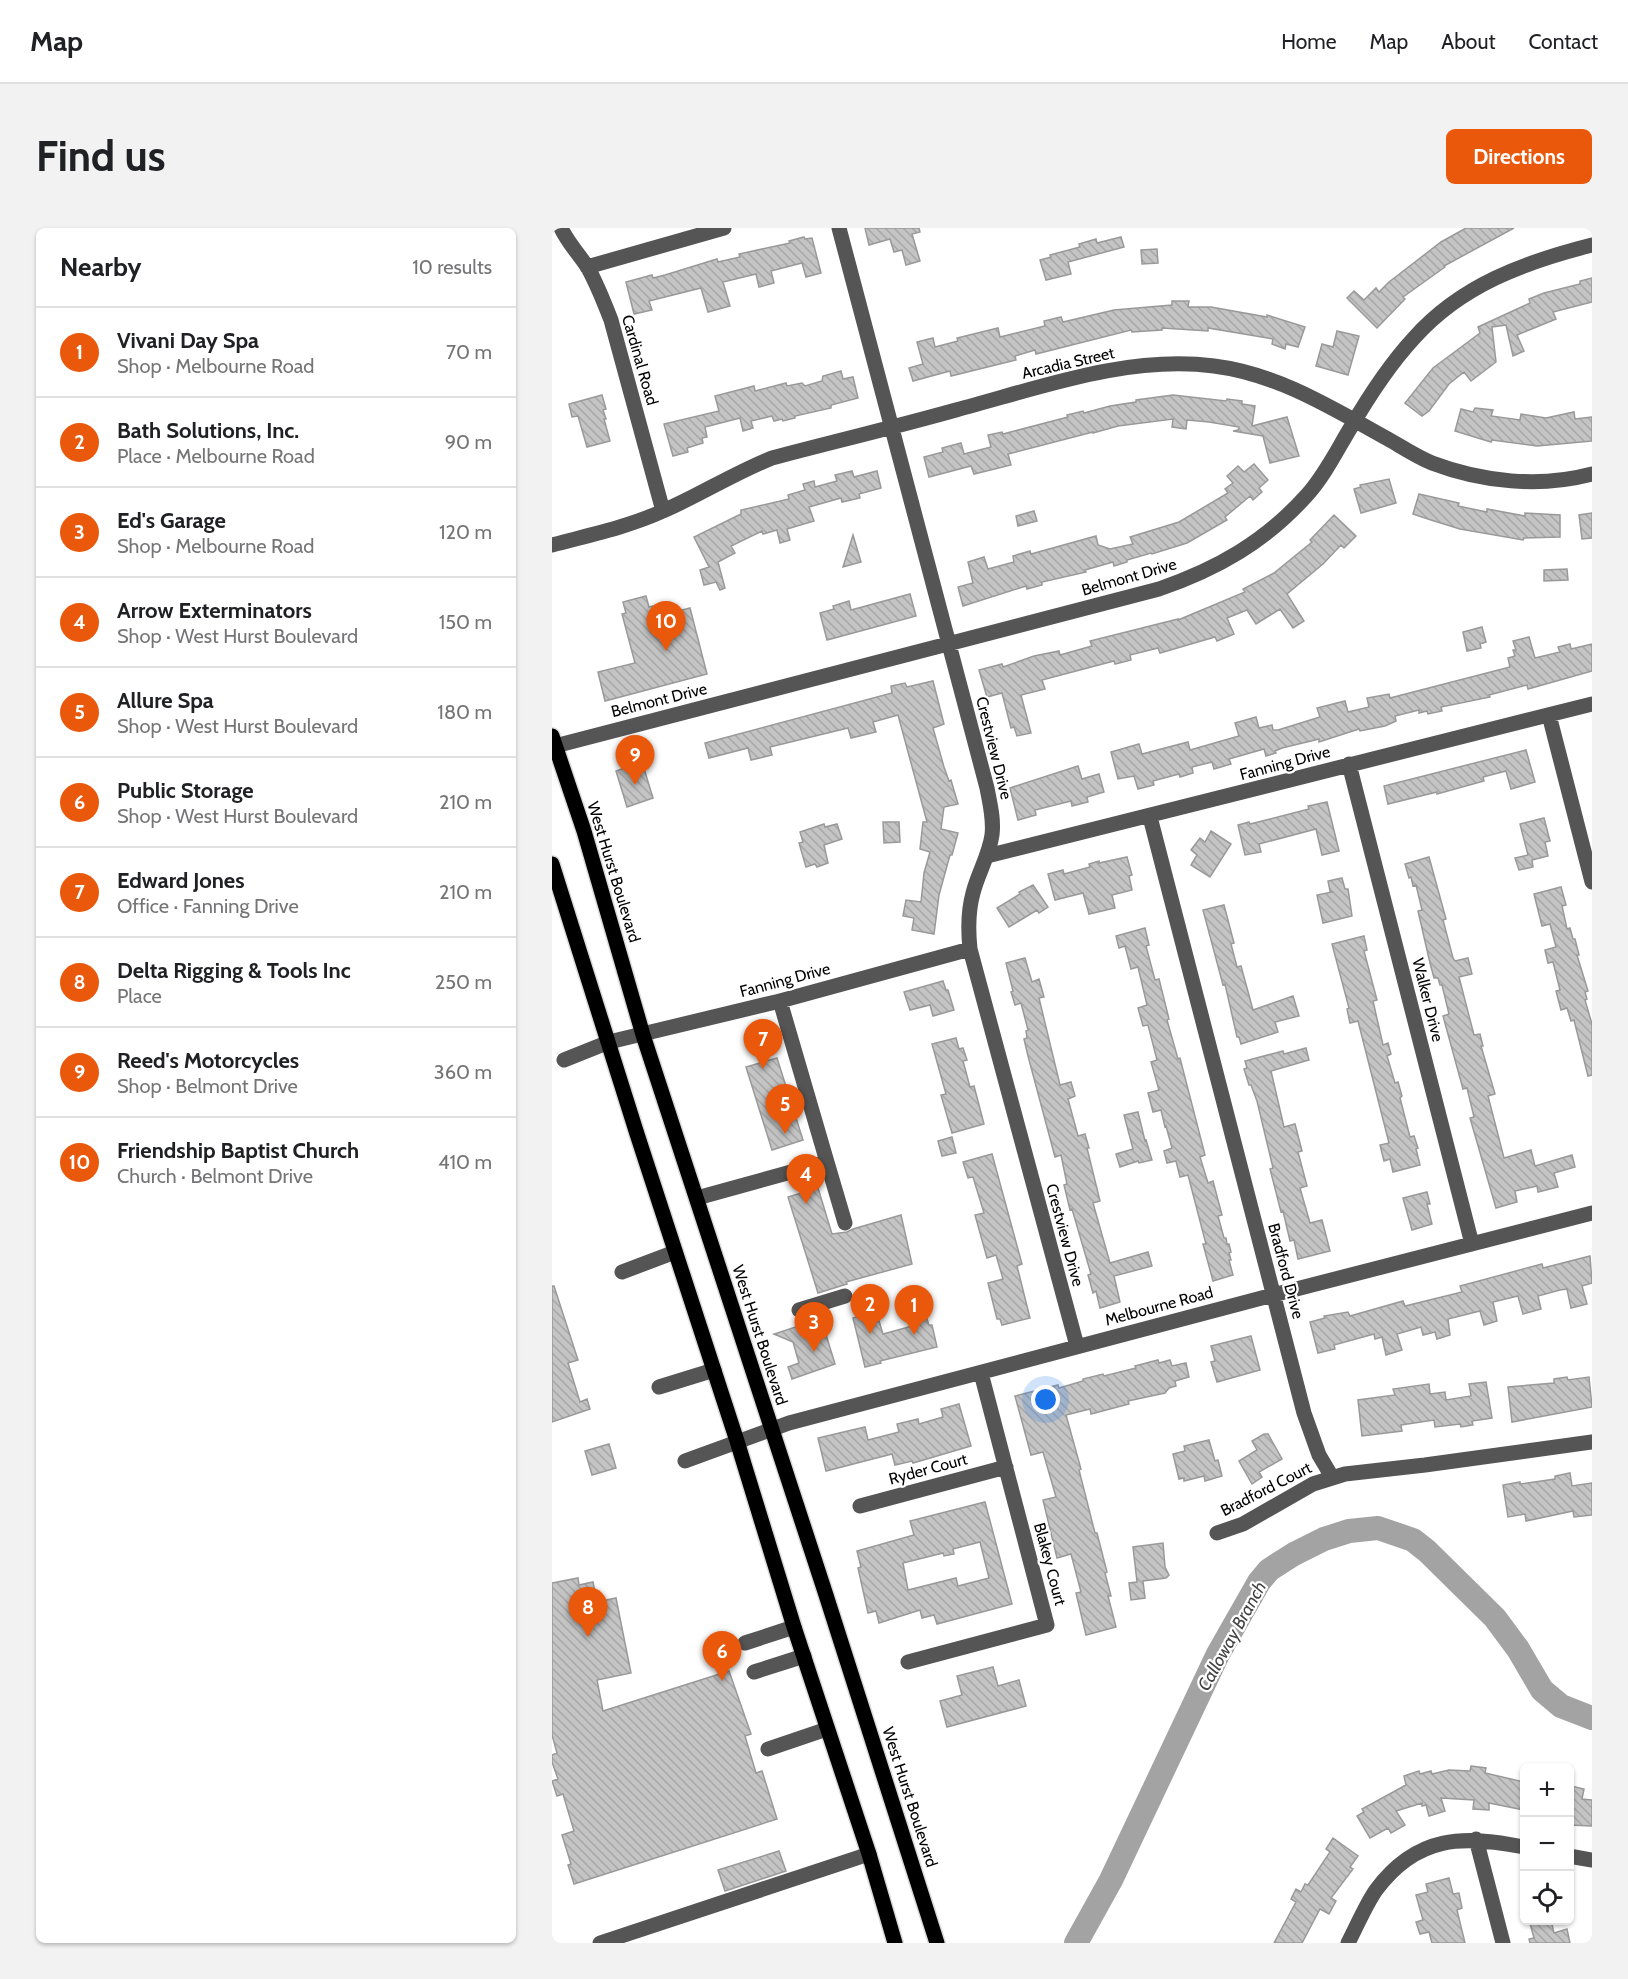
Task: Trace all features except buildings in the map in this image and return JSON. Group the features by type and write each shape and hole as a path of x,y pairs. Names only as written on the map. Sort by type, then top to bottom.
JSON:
{"main road":[{"name":"West Hurst Boulevard","path":"553,741 584,831 644,1035 937,1943"},
{"path":"552,864 737,1441 794,1628 869,1854 895,1943"}],"street":[{"name":"Cardinal Road","path":"561,228 587,267 611,320 663,512"},
{"path":"587,267 724,228"},
{"name":"Crestview Drive","path":"839,228 990,804 992,834 969,911 970,949 1077,1346"},
{"name":"Belmont Drive","path":"553,741 948,644 1159,589 1197,576 1231,559 1272,529 1307,495 1391,366 1415,337 1442,312 1462,297 1509,270 1592,244"},
{"name":"Arcadia Street","path":"552,545 663,512 740,471 772,459 1076,378 1166,364 1213,366 1251,372 1279,382 1431,462 1458,471 1529,482 1557,482 1592,474"},
{"name":"Fanning Drive","path":"987,856 1150,817 1592,704"},
{"path":"1549,715 1592,882"},
{"name":"Walker Drive","path":"1349,765 1472,1244"},
{"name":"Bradford Drive","path":"1150,817 1273,1295 1313,1440 1332,1477"},
{"name":"Fanning Drive","path":"564,1060 609,1042 780,1001 970,949"},
{"path":"780,1001 845,1223"},
{"path":"697,1198 827,1162"},
{"name":"Melbourne Road","path":"685,1461 789,1423 1077,1346 1592,1214"},
{"path":"622,1272 675,1252"},
{"path":"799,1310 845,1296"},
{"path":"659,1387 714,1370"},
{"name":"Blakey Court","path":"908,1662 1047,1625 981,1373"},
{"path":"1332,1477 1592,1442"},
{"name":"Ryder Court","path":"860,1506 1005,1467"},
{"name":"Bradford Court","path":"1217,1533 1244,1524 1313,1484 1332,1477"},
{"path":"745,1643 794,1628"},
{"path":"753,1672 804,1656"},
{"path":"768,1749 827,1729"},
{"path":"1476,1839 1503,1943"},
{"path":"1348,1943 1376,1892 1394,1869 1416,1854 1436,1844 1453,1840 1476,1839 1520,1846"},
{"path":"600,1943 869,1854"},
{"path":"1574,1857 1592,1860"}],"waterway":[{"name":"Calloway Branch","path":"1076,1943 1111,1880 1218,1654 1259,1582 1269,1570 1324,1539 1349,1531 1378,1528 1413,1540 1495,1618 1518,1649 1542,1690 1561,1706 1592,1718"}],"place":[{"name":"Friendship Baptist Church","path":"666,651"},
{"name":"Reed's Motorcycles","path":"635,785"},
{"name":"Edward Jones","path":"763,1069"},
{"name":"Allure Spa","path":"785,1134"},
{"name":"Arrow Exterminators","path":"806,1204"},
{"name":"Bath Solutions, Inc.","path":"870,1334"},
{"name":"Vivani Day Spa","path":"914,1335"},
{"name":"Ed's Garage","path":"814,1352"},
{"name":"Delta Rigging & Tools Inc","path":"588,1637"},
{"name":"Public Storage","path":"722,1681"}]}
